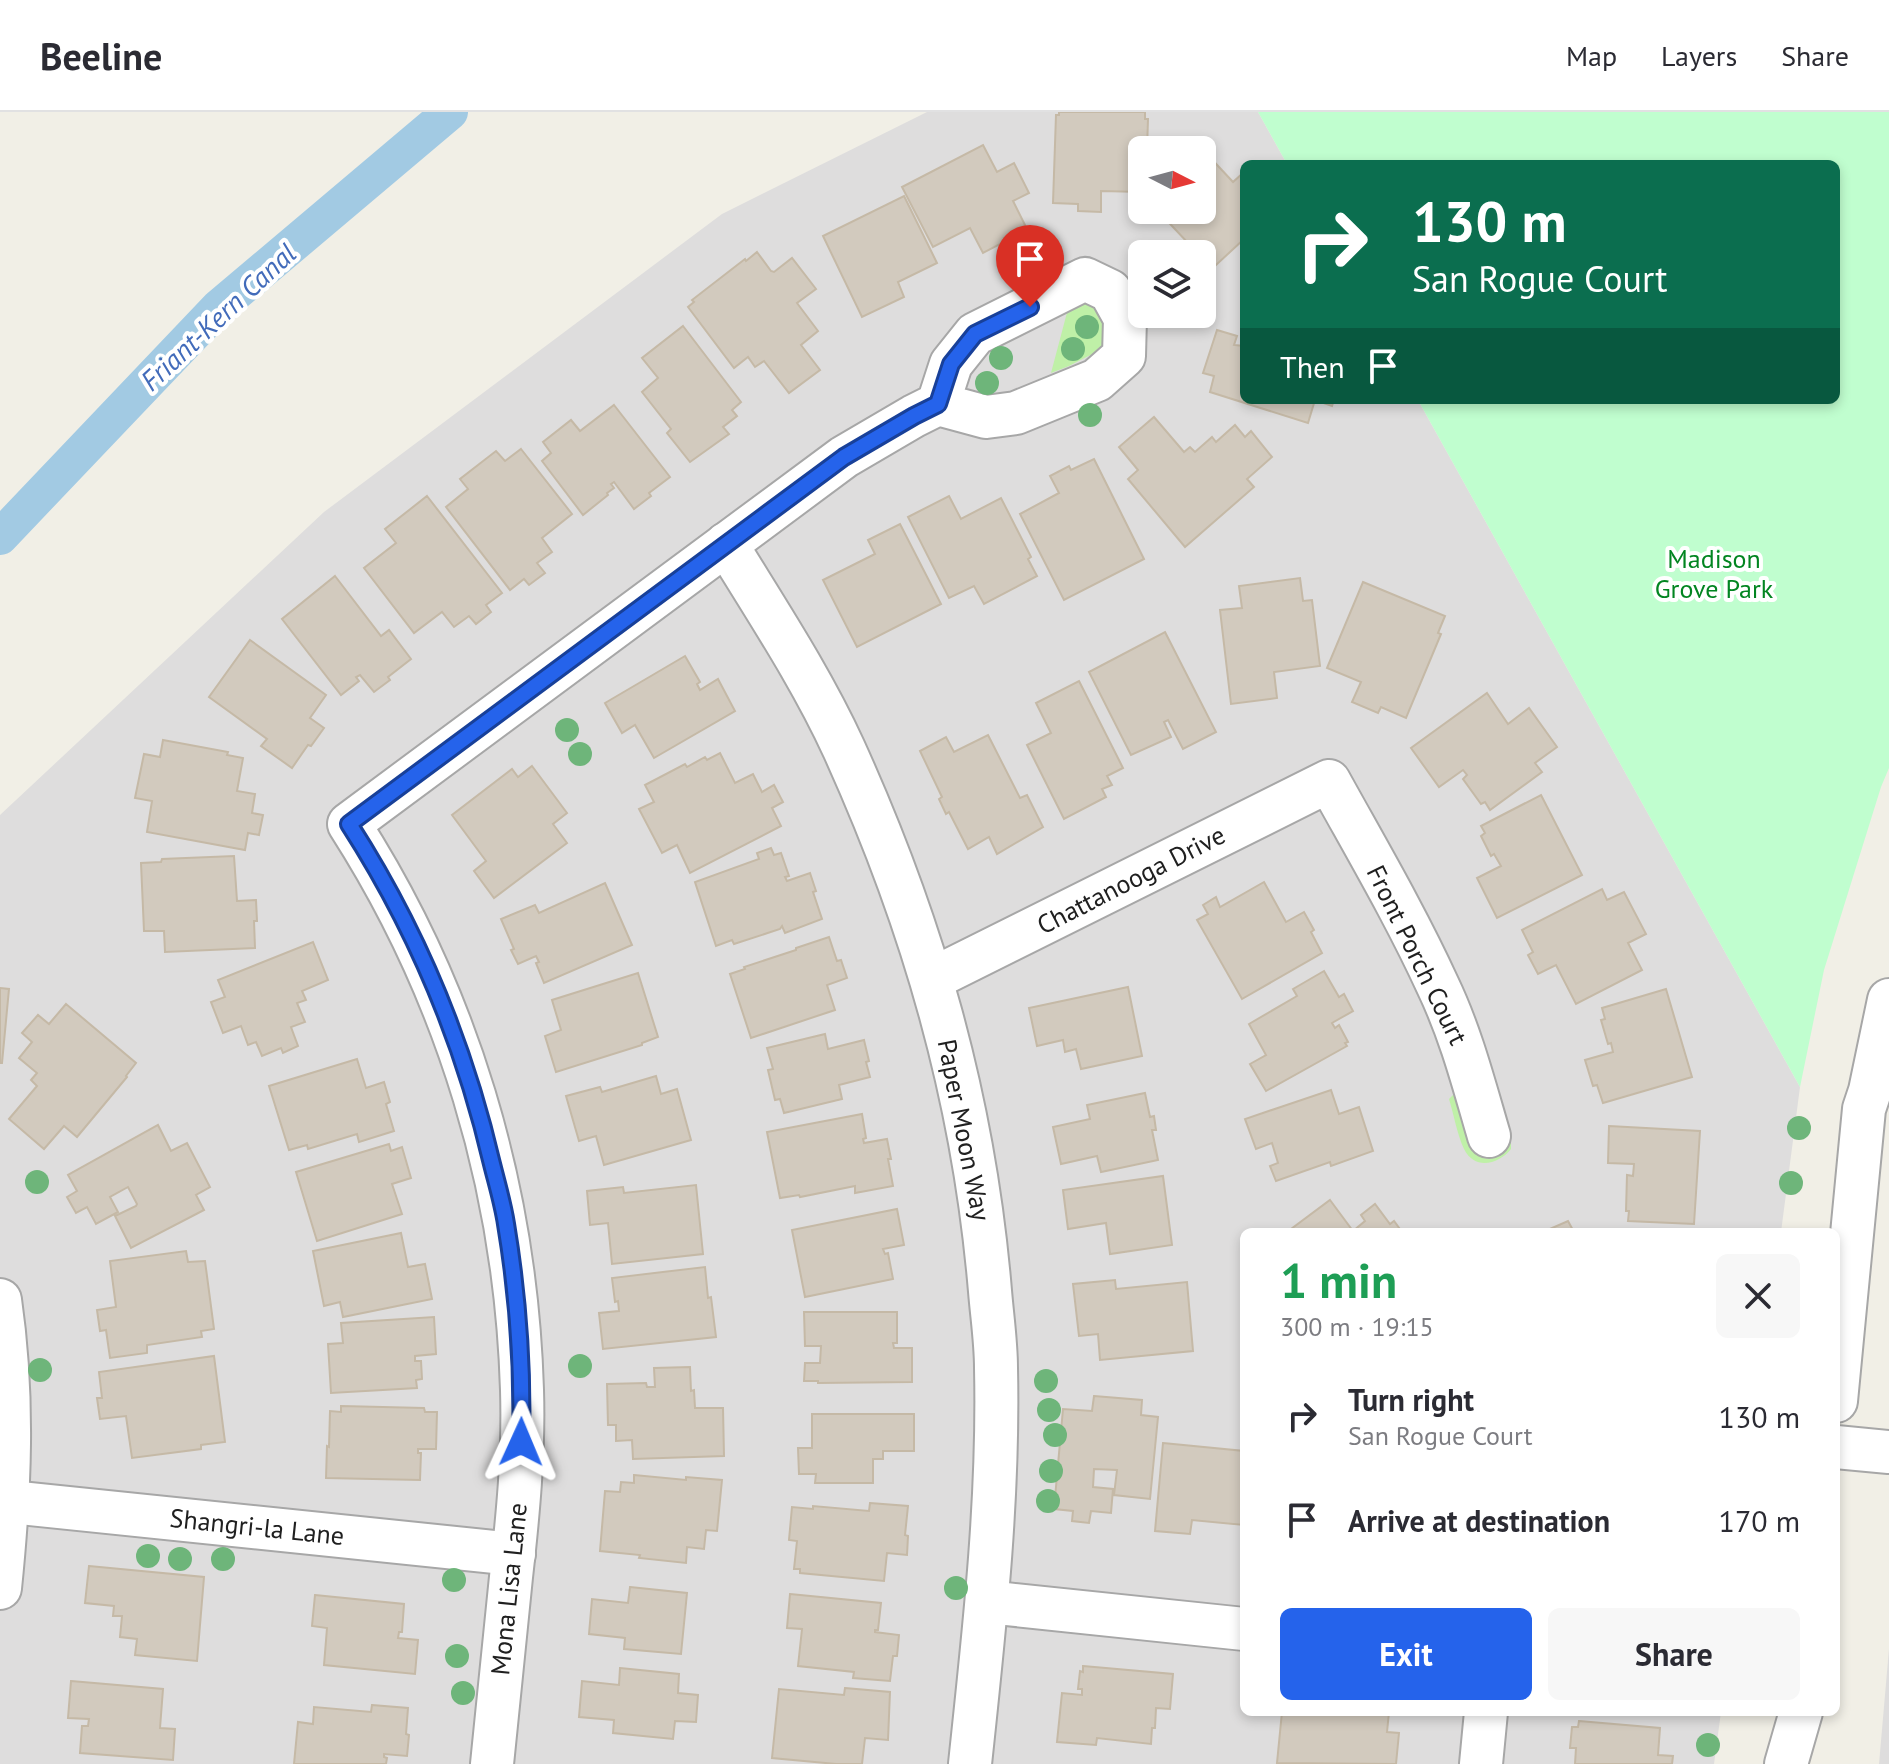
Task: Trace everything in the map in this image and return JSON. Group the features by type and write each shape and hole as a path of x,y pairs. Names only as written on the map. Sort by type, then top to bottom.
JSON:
{"street":[{"path":"726,544 844,457 938,404"},
{"name":"Mona Lisa Lane","path":"492,1764 521,1467 522,1391 516,1297 506,1222 480,1110 449,1021 411,933 349,824 726,544"},
{"name":"Paper Moon Way","path":"726,544 793,652 843,747 899,880 932,979 967,1122 985,1230 996,1365 995,1501 970,1764"},
{"name":"Chattanooga Drive","path":"932,979 1329,781"},
{"name":"Front Porch Court","path":"1329,781 1439,988 1468,1061 1489,1136"},
{"path":"1840,1359 1864,1109 1889,1000"},
{"path":"0,1300 7,1346 11,1426 3,1501 0,1588"},
{"path":"1840,1447 1889,1452"},
{"name":"Shangri-la Lane","path":"3,1501 514,1554"},
{"path":"987,1602 1240,1629"},
{"path":"1481,1764 1486,1716"},
{"path":"1786,1764 1800,1716"},
{"path":"1811,1716 1816,1764"}],"shaded area":[{"path":"927,112 1258,112 1285,160 1240,160 1240,404 1420,404 1800,1087 1782,1228 1240,1228 1240,1716 1720,1716 1714,1764 0,1764 0,815 324,512 722,214"},
{"path":"1889,1649 1889,1764 1879,1764"}],"green space":[{"name":"Madison Grove Park","path":"1258,112 1889,112 1889,768 1824,970 1800,1087 1420,404 1840,404 1840,160 1285,160"},
{"path":"1082,302 1096,306 1109,320 1104,348 1051,373 1069,305"},
{"path":"1453,1095 1507,1128 1511,1134 1511,1149 1506,1154 1487,1163 1469,1156 1459,1137 1449,1099"}],"building":[{"path":"1059,112 1145,112 1147,136 1128,136 1128,192 1101,191 1101,212 1078,211 1078,204 1053,203 1056,115"},
{"path":"983,145 997,172 1014,163 1029,193 1013,201 1026,227 983,253 970,228 933,247 902,187"},
{"path":"1216,164 1233,182 1240,176 1240,243 1216,265 1216,240 1185,240 1170,224 1216,224"},
{"path":"904,196 937,263 898,282 904,297 862,317 823,236"},
{"path":"757,252 774,272 792,258 816,289 797,303 818,331 801,345 820,370 789,393 764,361 755,367 748,357 734,368 688,307 694,302 692,300"},
{"path":"683,326 741,402 732,410 737,416 723,427 729,434 690,462 667,433 671,429 642,392 658,378 642,358"},
{"path":"1217,330 1237,336 1234,345 1240,346 1240,401 1210,392 1214,376 1203,373"},
{"path":"1248,404 1314,404 1308,423"},
{"path":"614,405 670,477 634,509 614,482 611,484 614,488 608,495 583,515 542,461 551,453 543,442 571,420 580,431"},
{"path":"1154,417 1184,452 1190,447 1195,452 1212,437 1216,442 1235,425 1245,437 1251,431 1272,457 1247,479 1254,487 1185,547 1128,479 1138,470 1119,447"},
{"path":"521,449 572,514 542,538 552,552 537,563 545,573 529,585 524,579 510,590 446,507 468,489 460,479 496,451 505,461"},
{"path":"1094,459 1144,559 1064,600 1020,514 1059,493 1050,476 1069,466 1071,470"},
{"path":"427,496 502,593 486,605 491,612 476,624 469,616 454,627 442,612 414,633 364,568 396,543 385,529"},
{"path":"949,496 961,519 1001,498 1031,557 1028,559 1037,576 984,604 974,586 949,598 908,517"},
{"path":"900,524 941,604 857,647 823,580 875,554 868,540"},
{"path":"335,576 381,636 389,630 411,659 374,692 360,675 356,677 359,681 341,695 282,619"},
{"path":"1300,578 1303,601 1312,600 1320,666 1274,672 1277,698 1231,704 1220,610 1242,608 1239,586"},
{"path":"1363,582 1445,616 1438,633 1441,634 1406,718 1381,707 1378,713 1352,702 1361,682 1327,668"},
{"path":"1165,632 1216,732 1183,749 1168,720 1164,722 1171,737 1131,755 1089,672"},
{"path":"250,640 326,695 310,718 324,728 292,768 261,746 267,739 209,697"},
{"path":"685,656 700,682 697,684 700,690 718,679 735,711 654,758 635,725 622,733 605,703"},
{"path":"1079,681 1123,768 1107,776 1112,785 1102,789 1106,797 1064,819 1027,745 1051,733 1036,703"},
{"path":"1487,693 1508,724 1529,708 1557,747 1535,763 1542,772 1490,810 1485,802 1481,804 1463,779 1467,775 1463,770 1439,787 1411,748"},
{"path":"988,735 1020,798 1027,795 1043,827 997,854 989,837 968,849 949,812 946,814 939,799 942,797 920,751 946,737 954,752"},
{"path":"163,740 228,752 227,755 243,758 237,791 255,794 252,813 263,815 259,835 248,833 245,850 147,832 152,801 135,798 144,754 160,757"},
{"path":"720,753 735,783 753,774 762,792 774,785 783,802 772,808 781,826 690,873 677,845 662,853 639,809 654,802 645,785 685,764 687,767"},
{"path":"532,766 567,813 553,824 567,843 494,898 474,871 486,861 452,815 512,769 518,777"},
{"path":"1541,795 1582,875 1497,918 1477,878 1501,866 1494,854 1491,856 1481,836 1485,833 1481,826"},
{"path":"771,848 774,855 781,853 789,876 785,877 787,881 810,873 822,919 785,933 782,926 734,944 732,940 716,946 695,882 759,859 757,853"},
{"path":"234,856 237,901 256,900 255,948 165,952 164,931 144,931 141,863 161,862 162,859"},
{"path":"1264,882 1286,922 1304,912 1322,953 1242,999 1197,920 1208,914 1203,905 1216,897 1220,907"},
{"path":"605,883 632,945 544,983 536,956 518,964 501,919 535,905 539,913"},
{"path":"1602,889 1607,900 1624,892 1646,934 1628,943 1642,970 1576,1004 1556,965 1538,974 1528,955 1533,952 1522,930"},
{"path":"829,937 847,978 827,985 835,1010 751,1038 730,974"},
{"path":"313,942 328,980 302,991 306,1000 297,1003 305,1022 291,1027 298,1046 283,1053 281,1048 262,1056 256,1042 248,1045 241,1026 223,1033 211,1002 225,997 218,980"},
{"path":"1324,971 1339,997 1344,994 1353,1011 1332,1023 1335,1028 1339,1025 1347,1046 1266,1091 1250,1064 1266,1055 1249,1024 1297,996 1293,989"},
{"path":"638,973 658,1037 556,1072 545,1036 561,1030 552,1000"},
{"path":"1128,987 1142,1056 1081,1069 1076,1049 1065,1052 1063,1040 1037,1046 1029,1008"},
{"path":"0,988 9,989 2,1063 0,1063"},
{"path":"1666,989 1692,1077 1603,1103 1597,1085 1593,1086 1585,1060 1613,1052 1601,1020 1605,1019 1602,1008"},
{"path":"66,1004 136,1063 77,1137 64,1126 44,1149 9,1119 37,1086 31,1080 37,1073 19,1058 32,1042 22,1033 38,1015 49,1024"},
{"path":"825,1034 828,1049 864,1040 870,1077 839,1085 842,1099 784,1113 780,1099 775,1100 768,1070 773,1069 767,1048"},
{"path":"357,1059 366,1088 384,1082 390,1102 386,1104 394,1131 359,1142 357,1134 308,1149 307,1145 289,1150 269,1086"},
{"path":"656,1076 661,1094 677,1089 691,1140 604,1165 596,1136 579,1141 566,1096 600,1087 602,1092"},
{"path":"1331,1090 1339,1114 1359,1107 1373,1151 1276,1181 1270,1166 1278,1163 1272,1143 1256,1149 1245,1119"},
{"path":"1145,1093 1150,1117 1154,1116 1156,1130 1152,1130 1158,1160 1101,1172 1097,1156 1061,1164 1053,1127 1090,1119 1087,1105"},
{"path":"862,1114 864,1143 887,1139 893,1186 855,1193 855,1186 780,1198 767,1132"},
{"path":"158,1125 171,1151 187,1143 210,1187 196,1195 204,1210 131,1248 115,1216 137,1204 128,1187 110,1197 118,1212 96,1224 87,1207 76,1213 67,1197 77,1191 68,1175"},
{"path":"1609,1126 1700,1131 1694,1224 1628,1221 1627,1175 1633,1176 1634,1164 1608,1163"},
{"path":"389,1144 391,1151 402,1147 411,1178 392,1184 402,1214 317,1241 296,1172"},
{"path":"1163,1176 1172,1245 1110,1254 1106,1223 1068,1229 1063,1190"},
{"path":"696,1185 703,1254 612,1264 608,1223 590,1225 587,1191 623,1187 624,1193"},
{"path":"1330,1200 1351,1228 1292,1228"},
{"path":"1375,1204 1390,1224 1394,1221 1399,1228 1357,1228 1365,1221 1361,1215"},
{"path":"897,1209 904,1245 883,1249 885,1254 888,1253 893,1279 805,1297 792,1230"},
{"path":"1568,1221 1572,1228 1552,1228"},
{"path":"401,1233 408,1267 425,1264 432,1299 343,1317 340,1302 324,1306 313,1251"},
{"path":"186,1251 188,1262 205,1261 214,1329 201,1331 202,1337 147,1345 147,1353 110,1358 106,1330 100,1331 97,1310 116,1307 110,1261"},
{"path":"705,1267 716,1337 603,1349 599,1313 619,1311 612,1278"},
{"path":"1115,1280 1116,1289 1187,1282 1193,1351 1100,1360 1098,1334 1079,1336 1073,1284"},
{"path":"804,1312 897,1312 897,1343 893,1343 894,1348 912,1348 912,1382 804,1381 805,1363 820,1363 821,1346 805,1346"},
{"path":"434,1317 436,1354 415,1356 415,1361 421,1361 422,1379 416,1380 417,1388 331,1393 328,1344 343,1343 341,1323"},
{"path":"214,1356 225,1442 201,1445 201,1449 132,1458 126,1416 100,1419 97,1398 102,1398 99,1372"},
{"path":"690,1367 695,1408 723,1408 724,1456 633,1459 632,1440 616,1441 616,1425 608,1425 607,1384 646,1383 647,1387 655,1387 654,1368"},
{"path":"1094,1396 1142,1400 1141,1415 1158,1417 1150,1499 1114,1495 1117,1470 1094,1469 1093,1487 1113,1489 1111,1513 1091,1511 1089,1523 1072,1521 1073,1511 1054,1509 1063,1409 1092,1411"},
{"path":"341,1406 424,1408 425,1412 437,1412 436,1449 418,1449 421,1453 420,1480 326,1478 330,1411 341,1412"},
{"path":"812,1414 914,1414 914,1451 883,1451 883,1459 873,1459 873,1483 815,1483 816,1474 799,1474 798,1448 812,1448"},
{"path":"1163,1443 1240,1451 1240,1525 1192,1520 1190,1534 1155,1531"},
{"path":"634,1475 722,1480 717,1531 706,1530 704,1549 687,1547 686,1563 600,1551 605,1491 620,1492 621,1482 634,1483"},
{"path":"870,1503 908,1506 905,1535 908,1536 907,1555 887,1553 884,1581 800,1573 800,1569 794,1569 797,1541 789,1540 792,1507 869,1511"},
{"path":"89,1566 204,1577 197,1661 135,1655 137,1639 120,1637 122,1616 113,1616 114,1606 85,1603"},
{"path":"630,1587 687,1593 681,1654 624,1649 625,1638 589,1634 592,1599 628,1603"},
{"path":"790,1594 881,1603 878,1630 875,1632 899,1635 890,1681 853,1678 854,1672 798,1666 802,1629 787,1628"},
{"path":"315,1595 404,1604 402,1632 399,1632 398,1638 418,1640 415,1674 324,1665 327,1628 312,1626"},
{"path":"1083,1666 1173,1674 1170,1709 1156,1708 1151,1744 1097,1738 1096,1745 1057,1742 1062,1693 1082,1695 1082,1689 1078,1689"},
{"path":"620,1668 679,1674 678,1693 698,1695 696,1722 675,1721 673,1739 613,1733 614,1720 579,1717 582,1681 619,1685"},
{"path":"71,1681 163,1689 160,1728 175,1729 173,1760 80,1753 82,1726 88,1726 89,1719 68,1718"},
{"path":"845,1688 890,1692 888,1740 865,1738 862,1764 772,1758 779,1689 844,1695"},
{"path":"372,1705 408,1708 407,1756 384,1754 386,1764 294,1764 298,1722 313,1724 314,1707 371,1712"},
{"path":"1282,1716 1389,1716 1387,1732 1399,1733 1396,1764 1277,1763"},
{"path":"1579,1721 1660,1728 1658,1755 1673,1756 1672,1764 1575,1764 1576,1748 1570,1748 1572,1727 1578,1727"}],"waterway":[{"name":"Friant-Kern Canal","path":"0,537 219,307 450,112"}],"route":[{"path":"521,1442 522,1391 516,1297 506,1222 480,1110 449,1021 411,933 349,824 844,457 938,404 951,364 975,334 1030,307"}]}
